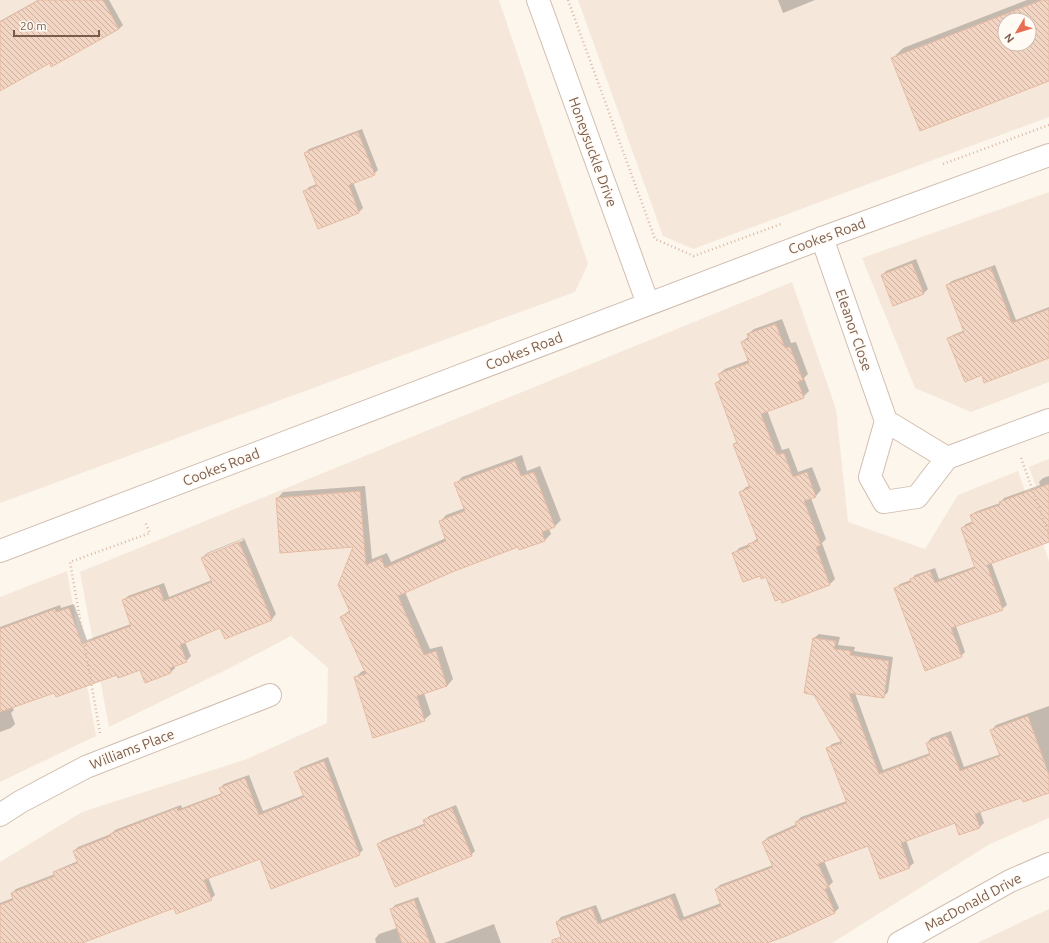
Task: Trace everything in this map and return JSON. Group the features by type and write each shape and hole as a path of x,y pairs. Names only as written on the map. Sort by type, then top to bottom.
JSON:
{"street":[{"name":"Honeysuckle Drive","path":"538,0 648,304"},
{"name":"Cookes Road","path":"0,551 822,238 1049,155"},
{"name":"Eleanor Close","path":"822,238 886,421"},
{"path":"947,458 886,421 870,478 884,502 917,497 947,458 1049,420"},
{"name":"Williams Place","path":"0,815 20,802 86,767 270,695"},
{"name":"MacDonald Drive","path":"899,943 928,936 1010,881 1049,864"}],"path":[{"path":"568,0 655,239 694,256"},
{"path":"1020,455 1049,535"},
{"path":"102,738 98,728 70,562 150,533 144,518"}],"shaded area":[{"path":"0,0 499,0 588,264 575,292 0,503"},
{"path":"578,0 1049,0 1049,117 693,249 663,236"},
{"path":"1049,192 1049,382 971,412 915,388 862,258"},
{"path":"792,282 836,409 848,522 925,549 958,495 1018,471 1049,561 1049,818 990,844 832,943 0,943 0,862 82,812 247,759 327,723 328,668 291,636 230,668 109,727 80,572"},
{"path":"1049,459 1049,522 1029,467"},
{"path":"67,571 96,736 0,782 0,597"},
{"path":"1049,909 1049,943 977,943"}],"building":[{"path":"39,0 103,0 119,29 51,67 50,63 0,91 0,22"},
{"path":"1042,0 1049,0 1049,81 920,131 891,58 997,17 997,52 1037,52 1037,12 1011,12"},
{"path":"358,132 375,175 349,185 359,213 318,229 303,191 317,186 304,153"},
{"path":"912,263 924,294 893,306 881,275"},
{"path":"991,268 1012,323 1049,309 1049,358 984,383 982,375 965,382 947,338 964,332 946,285"},
{"path":"776,324 785,348 790,347 803,380 798,382 804,398 761,414 777,455 784,453 793,477 807,472 816,497 804,501 821,545 816,547 830,585 782,603 781,599 775,601 766,577 761,579 760,576 743,582 732,553 749,547 748,544 758,541 739,492 750,488 733,444 737,443 715,383 721,381 718,374 749,363 741,342 749,339 747,334"},
{"path":"515,461 521,476 534,472 555,527 542,532 545,541 519,550 518,547 452,572 398,596 424,655 436,651 447,686 417,696 425,721 373,738 354,677 366,674 340,617 350,612 338,585 353,547 280,553 276,498 360,491 366,565 381,558 385,568 446,541 439,521 465,511 454,483"},
{"path":"1049,484 1049,542 987,565 1003,610 951,628 962,657 925,671 894,588 911,582 910,579 930,571 935,583 975,568 961,528 973,523 970,515 1000,505 999,502"},
{"path":"239,542 272,620 225,639 220,628 180,645 187,662 170,668 171,673 145,683 140,670 118,678 117,675 56,697 54,693 0,712 0,629 55,609 56,612 69,608 82,644 131,626 122,600 159,587 164,601 212,582 201,558"},
{"path":"813,638 836,641 834,649 851,651 850,655 889,661 884,698 849,693 879,774 930,755 926,743 947,735 960,771 1000,756 990,730 1028,716 1049,775 1049,793 1023,802 1021,798 975,814 980,828 959,835 955,823 901,843 910,868 880,879 868,846 818,864 829,888 825,889 835,913 786,936 767,943 552,943 552,940 561,937 556,922 592,908 598,924 671,897 680,921 721,906 715,889 773,867 762,842 797,826 795,822 847,803 826,748 842,743 814,695 804,693"},
{"path":"324,761 360,855 271,889 260,859 204,880 212,900 176,914 174,908 82,943 0,943 0,905 13,900 11,893 55,876 53,872 78,863 73,851 111,836 110,834 177,808 178,811 222,794 219,788 245,778 259,815 304,797 294,772"},
{"path":"452,808 472,856 395,887 377,844 425,825 423,820"},
{"path":"414,900 430,943 402,943 390,909"}]}
